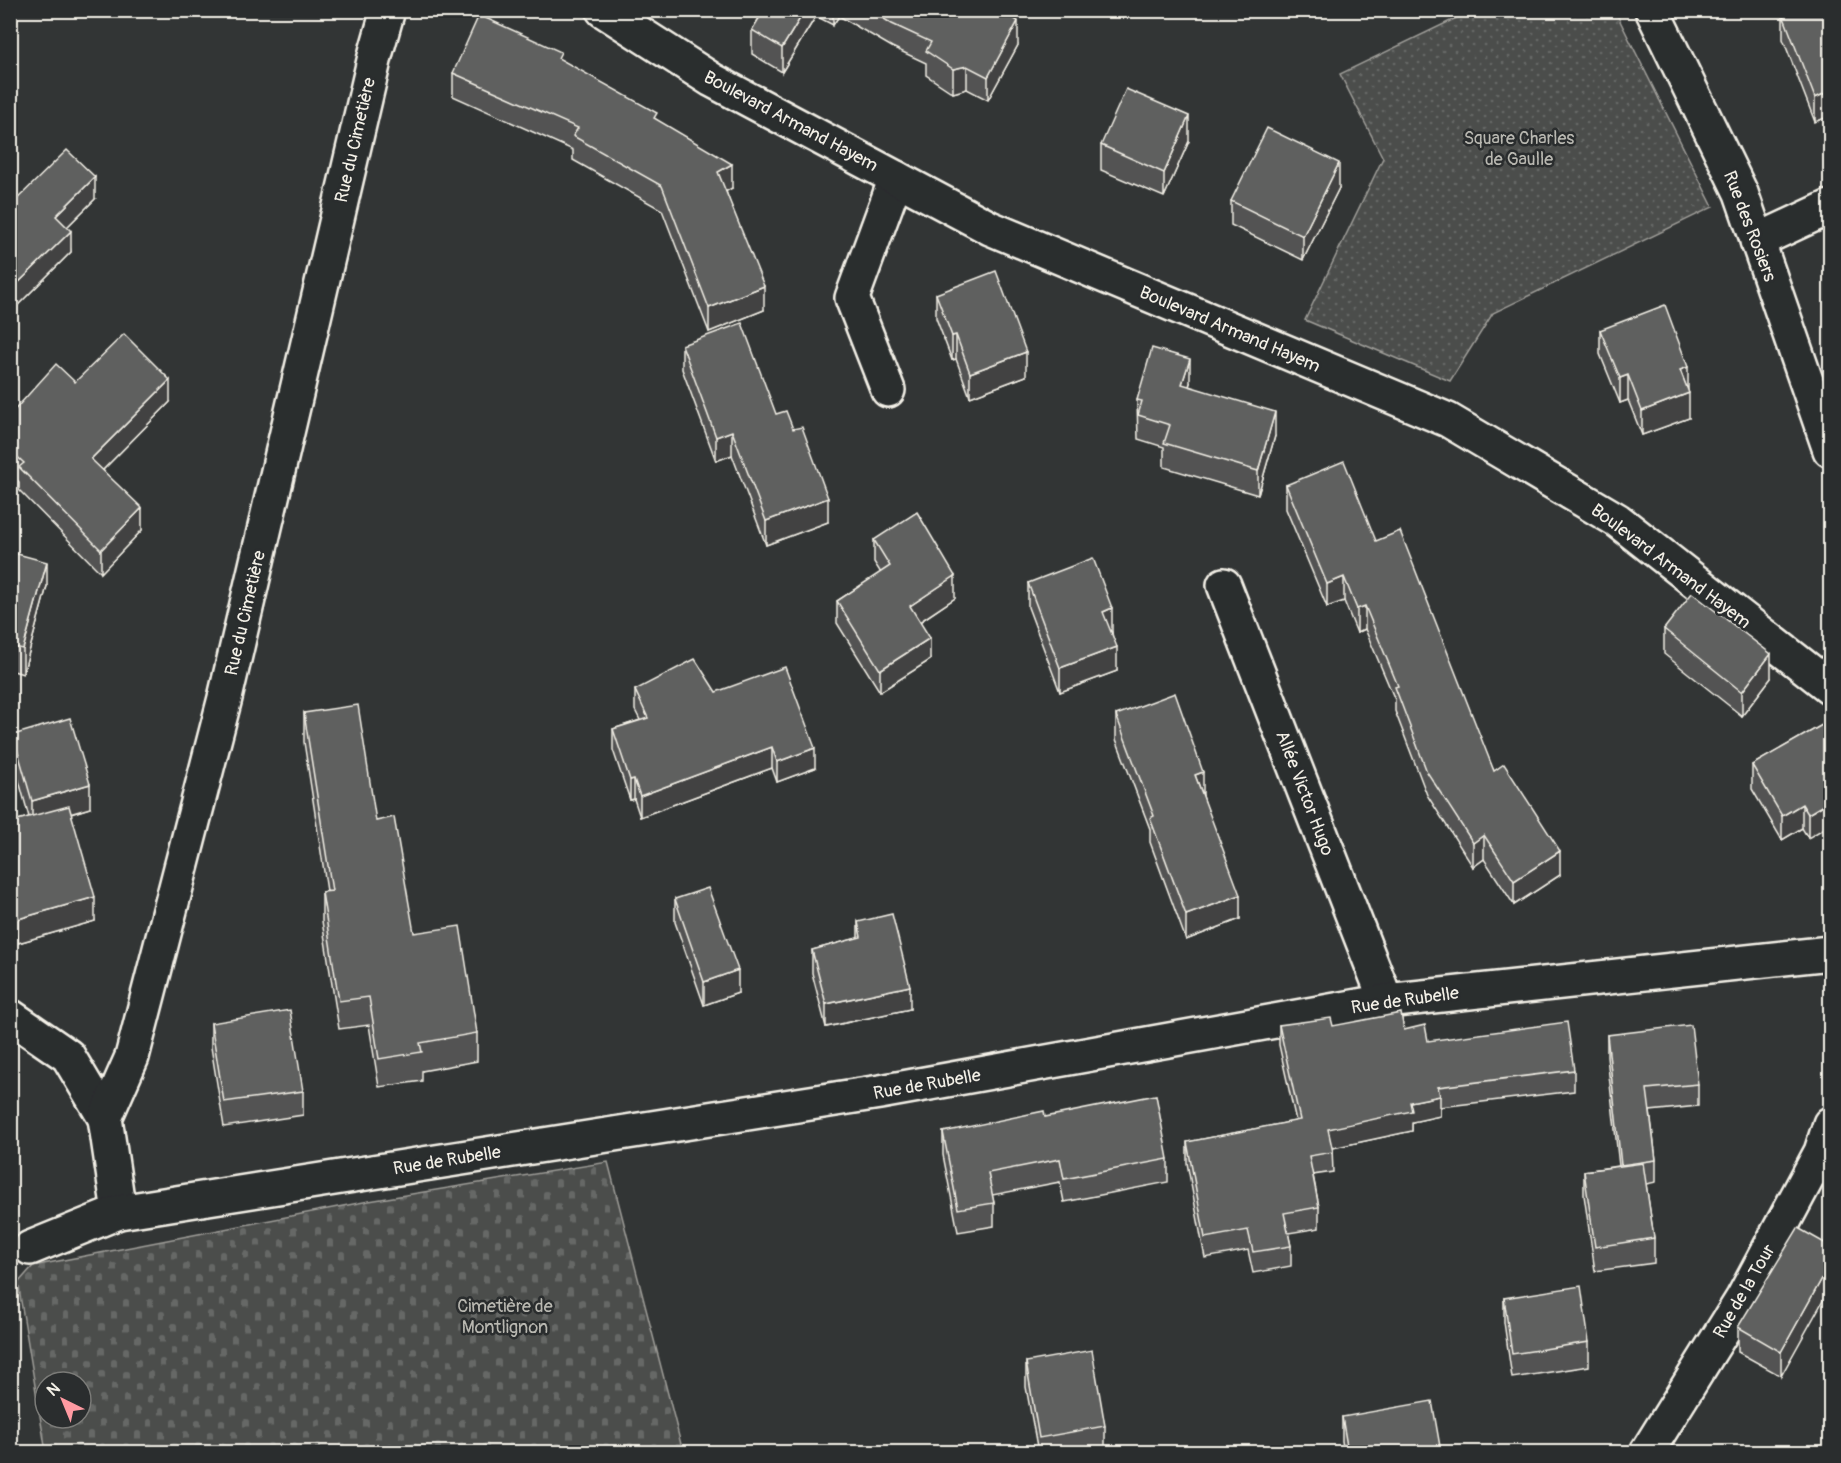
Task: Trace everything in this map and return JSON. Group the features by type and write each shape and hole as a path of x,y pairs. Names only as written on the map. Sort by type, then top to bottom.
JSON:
{"street":[{"name":"Rue du Cimetière","path":"105,1118 132,1057 225,698 376,52 388,10"},
{"name":"Boulevard Armand Hayem","path":"603,10 712,80 990,228 1448,420 1617,520 1830,683"},
{"name":"Rue des Rosiers","path":"1652,10 1741,193 1830,450"},
{"path":"888,390 852,298 896,178"},
{"path":"1757,241 1830,207"},
{"name":"Allée Victor Hugo","path":"1224,585 1386,1001"},
{"name":"Rue de Rubelle","path":"30,1248 119,1212 880,1092 1386,1001 1830,953"},
{"path":"10,1016 68,1056 105,1118 119,1212"},
{"name":"Rue de la Tour","path":"1647,1452 1743,1298 1821,1152 1830,1124"}],"green space":[{"name":"Square Charles de Gaulle","path":"1473,10 1615,11 1713,207 1493,313 1450,381 1305,320 1383,158 1340,74"},
{"name":"Cimetière de Montlignon","path":"608,1162 683,1452 46,1452 42,1430 93,1430 93,1370 33,1370 33,1374 18,1283 33,1266 369,1201"}],"building":[{"path":"764,10 805,10 782,48 752,30"},
{"path":"870,10 999,10 1018,21 988,77 967,66 953,69 926,51 931,42 892,24"},
{"path":"1795,10 1829,10 1830,14 1830,91 1815,98 1783,15"},
{"path":"479,15 561,52 558,58 657,113 654,118 732,164 718,172 764,286 709,308 662,186 573,136 578,128 453,73"},
{"path":"1126,89 1189,116 1164,173 1101,145"},
{"path":"1267,128 1339,163 1303,236 1231,201"},
{"path":"67,150 95,177 56,216 71,231 16,285 10,279 10,206"},
{"path":"996,271 1026,352 970,373 956,335 952,336 936,294"},
{"path":"1665,305 1688,367 1680,370 1689,393 1642,411 1628,375 1620,378 1600,330"},
{"path":"742,323 776,414 786,411 793,429 802,427 828,498 766,521 732,431 716,437 682,345"},
{"path":"124,334 170,380 91,459 142,508 101,550 19,467 24,463 10,450 10,415 56,364 75,382"},
{"path":"1152,348 1190,359 1182,384 1275,412 1258,471 1164,443 1170,425 1138,415 1142,401 1137,400"},
{"path":"1344,461 1376,541 1400,531 1494,771 1504,764 1560,851 1514,881 1484,835 1473,843 1427,772 1395,687 1398,686 1365,606 1357,609 1344,577 1327,584 1286,485"},
{"path":"917,512 955,576 910,606 930,638 880,670 837,601 890,566 874,540"},
{"path":"10,552 47,562 23,649 10,646"},
{"path":"1093,558 1112,608 1103,612 1117,647 1060,668 1028,583"},
{"path":"1692,593 1771,654 1742,692 1664,629"},
{"path":"695,659 716,692 785,667 815,748 777,762 772,747 640,796 634,779 630,780 613,729 648,718 635,690"},
{"path":"1175,693 1203,772 1195,775 1240,895 1186,915 1150,818 1154,816 1116,715"},
{"path":"358,705 376,821 394,817 414,933 460,926 477,1033 420,1043 422,1052 379,1059 369,997 339,1001 322,892 332,891 304,713"},
{"path":"70,718 90,784 32,801 13,735"},
{"path":"1829,721 1830,801 1808,814 1802,804 1782,816 1752,765"},
{"path":"69,806 95,897 18,919 10,892 10,822"},
{"path":"708,888 738,970 704,982 675,899"},
{"path":"892,914 910,986 826,1004 812,950 861,937 858,922"},
{"path":"290,1010 303,1091 224,1102 211,1023"},
{"path":"1401,1013 1404,1030 1425,1025 1428,1041 1567,1022 1574,1070 1438,1087 1440,1096 1410,1102 1412,1111 1328,1129 1333,1152 1309,1156 1319,1207 1284,1213 1291,1246 1253,1252 1248,1230 1205,1238 1187,1142 1300,1120 1279,1025 1331,1018 1333,1026"},
{"path":"1691,1025 1698,1084 1647,1089 1656,1160 1621,1165 1607,1035"},
{"path":"1156,1095 1168,1159 1064,1179 1060,1159 988,1173 994,1203 958,1209 943,1132 1044,1111 1045,1117"},
{"path":"1643,1163 1654,1238 1595,1247 1584,1171"},
{"path":"1798,1228 1830,1246 1830,1264 1781,1352 1738,1327"},
{"path":"1581,1286 1589,1342 1512,1354 1504,1298"},
{"path":"1092,1350 1105,1426 1039,1438 1026,1362"},
{"path":"1432,1401 1441,1452 1348,1452 1342,1417"}]}
